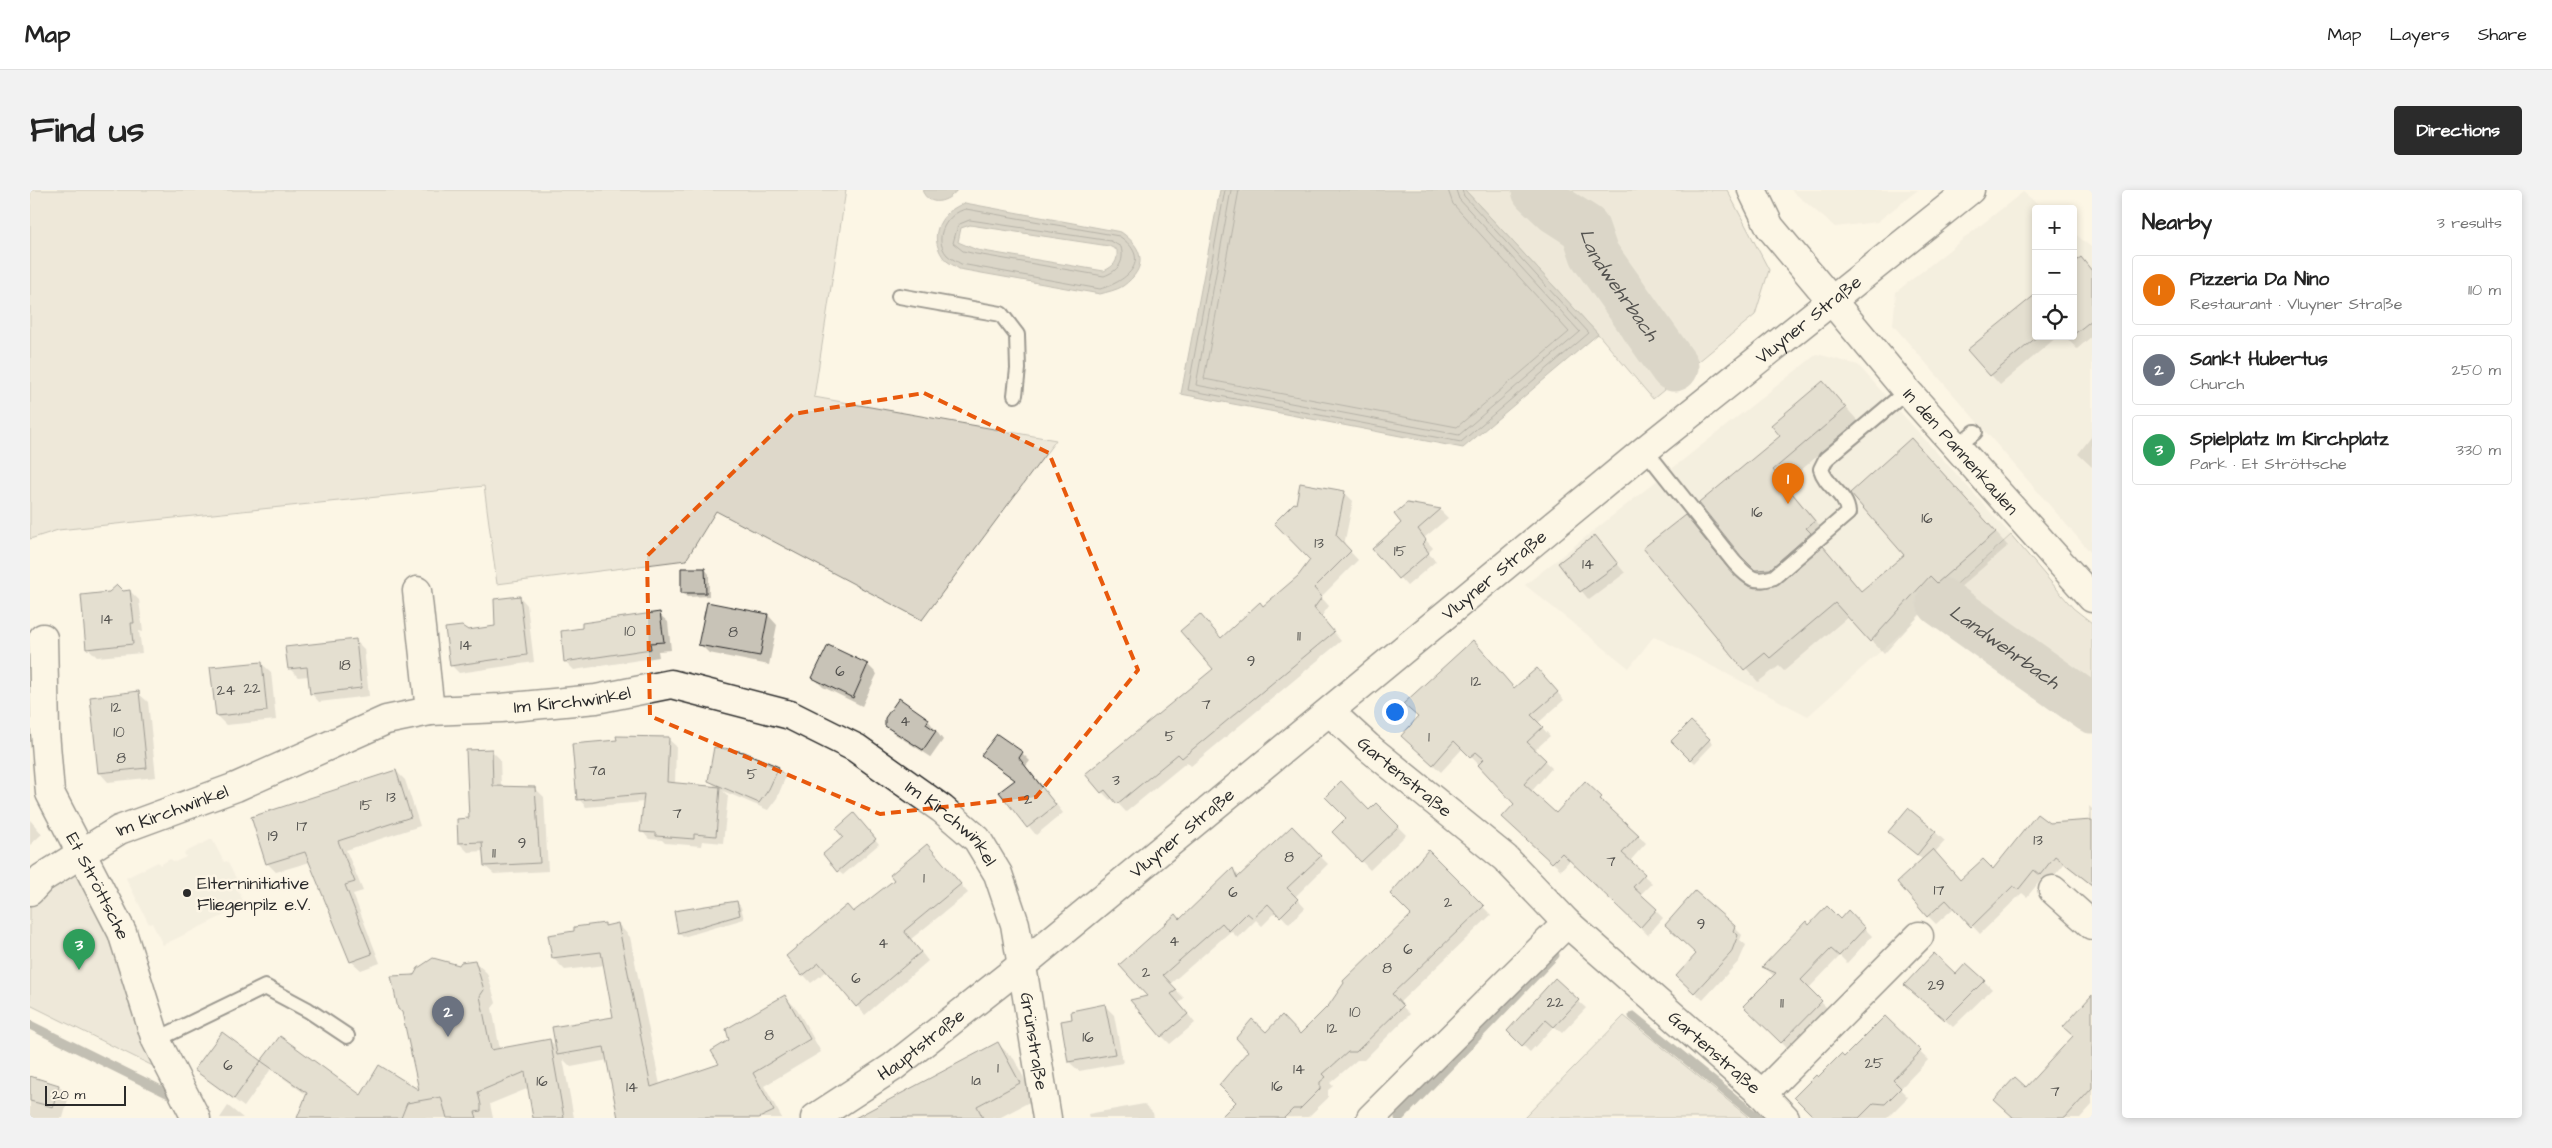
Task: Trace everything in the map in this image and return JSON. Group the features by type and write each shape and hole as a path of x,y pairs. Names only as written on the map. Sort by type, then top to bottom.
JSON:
{"street":[{"name":"In den Pannenkaulen","path":"1752,190 1770,227 1907,391 1966,439 2092,598"},
{"name":"Vluyner Straße","path":"1022,965 1645,450 1970,190"},
{"path":"417,591 430,712"},
{"name":"Et Ströttsche","path":"43,638 38,739 50,793 122,932 156,1040 196,1118"},
{"name":"Im Kirchwinkel","path":"30,891 42,878 119,830 236,787 386,720 430,712 501,708 596,699 671,684 790,715 856,748 942,809 978,839 998,874 1015,924 1022,965"},
{"name":"Gartenstraße","path":"1330,712 1368,747 1505,858 1567,923 1762,1094 1919,936"},
{"path":"2053,890 2092,926"},
{"path":"1371,1118 1567,923"},
{"name":"Hauptstraße","path":"816,1118 893,1067 1022,965"},
{"name":"Grünstraße","path":"1022,965 1047,1118"},
{"path":"1762,1094 1785,1118"}],"lane":[{"path":"899,296 1001,314 1017,335 1018,369 1015,395"},
{"path":"1645,450 1746,575 1762,581 1774,577 1848,513 1847,504 1823,477 1821,469 1826,459 1907,391"},
{"path":"156,1040 265,987 308,1010 347,1036"}],"highlighted area":[{"path":"924,393 1049,453 1138,670 1036,797 880,814 650,716 647,556 793,414"}],"shaded area":[{"path":"30,190 846,190 814,397 1056,440 922,620 716,511 686,560 497,584 484,486 58,530 30,539"},
{"path":"1465,190 1727,190 1769,270 1755,315 1653,399 1598,334"},
{"path":"1791,190 1918,190 1877,222 1835,227"},
{"path":"2023,192 2039,205 2032,205 2032,340 2077,340 2077,235 2092,248 2092,554 1893,325 1896,292"},
{"path":"1817,354 1858,365 2011,535 1808,716 1654,636 1629,668 1525,585"},
{"path":"2011,535 2073,608 2092,623 2092,724 1930,608"},
{"name":"Elterninitiative Fliegenpilz e.V.","path":"212,839 224,862 227,861 237,880 234,882 245,905 163,945 152,923 149,924 126,878 158,862 160,865 170,859 175,862 186,857 184,853"},
{"path":"75,863 117,935 159,1069 30,1005 30,902"},
{"path":"1624,1016 1747,1116 1748,1118 1524,1118"}],"water":[{"path":"922,190 957,190 949,198 934,201 925,196"},
{"path":"1220,190 1465,190 1598,334 1463,448 1181,394"},
{"path":"965,203 1121,232 1135,245 1140,258 1139,265 1131,279 1123,286 1100,294 959,269 944,259 936,240 939,224 957,207","holes":["970,225 1109,246 1117,250 1117,258 1113,265 1104,271 977,250 958,242 961,228"]}],"building":[{"path":"2081,257 2092,271 2092,320 2077,332 2077,295 2077,260"},
{"path":"2032,297 2033,340 1990,376 1967,350"},
{"path":"1823,381 1846,408 1773,470 1815,521 1806,528 1811,533 1770,569 1755,570 1741,556 1699,503 1780,436 1771,425"},
{"path":"1911,438 1996,532 1937,583 1930,576 1870,642 1835,603 1770,658 1765,653 1744,670 1643,548 1685,515 1728,568 1748,586 1762,588 1777,585 1823,546 1861,591 1904,555 1850,493"},
{"path":"1300,483 1345,491 1336,535 1351,551 1314,588 1322,597 1314,608 1334,632 1182,758 1178,754 1117,804 1105,790 1101,793 1085,774 1213,669 1180,631 1200,614 1221,638 1260,602 1263,606 1298,576 1310,560 1274,523 1294,503 1296,504"},
{"path":"1407,503 1441,509 1418,529 1426,540 1422,544 1429,553 1398,579 1372,549 1401,523 1394,514"},
{"path":"1595,535 1618,564 1580,592 1558,563"},
{"path":"681,568 705,568 706,593 681,593"},
{"path":"117,585 123,591 130,590 134,623 131,623 133,644 86,649 81,595 109,592"},
{"path":"520,596 527,655 450,666 445,628 462,626 468,630 495,626 494,599"},
{"path":"707,602 768,614 760,656 698,645"},
{"path":"660,612 664,642 650,643 651,649 564,662 561,631 582,628 582,623"},
{"path":"356,639 361,688 310,694 307,667 288,669 285,647"},
{"path":"1473,640 1514,688 1537,668 1558,692 1531,715 1543,727 1527,742 1546,760 1524,784 1556,813 1585,781 1602,797 1600,799 1639,835 1622,853 1645,874 1633,887 1657,909 1640,928 1562,853 1552,863 1502,817 1514,804 1478,765 1484,759 1476,752 1470,757 1454,741 1433,765 1401,736 1418,717 1403,704"},
{"path":"828,645 868,664 853,698 812,678"},
{"path":"262,662 267,711 216,716 210,667"},
{"path":"139,691 147,768 98,773 90,697"},
{"path":"899,698 929,719 926,724 936,731 923,750 885,726 885,718"},
{"path":"1691,721 1710,739 1690,760 1671,741"},
{"path":"997,734 1023,752 1019,758 1056,805 1027,828 999,792 1015,780 981,755"},
{"path":"616,736 669,737 667,782 720,787 716,836 694,834 694,839 656,836 656,833 640,832 644,794 577,800 572,744 617,740"},
{"path":"714,747 744,752 779,767 769,789 759,803 708,781"},
{"path":"492,749 493,786 535,787 540,863 484,866 482,842 458,843 457,819 469,818 466,750"},
{"path":"396,770 411,817 338,841 355,882 345,885 372,954 350,962 305,852 266,864 251,817"},
{"path":"1341,781 1369,810 1376,803 1399,826 1361,862 1332,832 1346,818 1325,797"},
{"path":"1908,808 1936,831 1917,855 1888,832"},
{"path":"854,813 876,839 837,872 823,854 843,837 836,829"},
{"path":"2037,814 2049,823 2092,820 2092,885 2055,856 2040,875 2034,870 2018,890 2013,886 1971,927 1946,900 1927,917 1897,882 1933,849 1960,880 1983,859 1993,869"},
{"path":"1292,826 1321,856 1287,888 1298,899 1280,917 1268,904 1253,918 1247,913 1229,931 1222,923 1163,975 1177,990 1171,994 1188,1014 1161,1037 1130,1000 1147,996 1119,965 1176,914 1180,919 1233,868 1237,878"},
{"path":"927,844 961,884 904,931 921,952 856,1007 819,963 802,976 786,956 847,905 853,912 894,880 890,875"},
{"path":"1428,850 1484,906 1392,994 1403,1006 1356,1052 1348,1052 1323,1074 1326,1077 1320,1082 1320,1089 1300,1109 1293,1109 1284,1118 1220,1118 1236,1102 1219,1085 1248,1051 1236,1038 1252,1019 1266,1032 1282,1015 1300,1034 1329,1005 1344,983 1343,981 1411,915 1390,894"},
{"path":"1695,891 1735,926 1733,931 1738,935 1731,953 1694,993 1676,976 1696,954 1665,925"},
{"path":"737,901 740,915 678,933 674,911"},
{"path":"1827,906 1840,919 1848,910 1865,928 1839,956 1831,949 1801,980 1822,1001 1781,1043 1743,1006 1776,973 1762,967 1806,921 1809,925"},
{"path":"605,923 605,926 618,923 651,1087 719,1064 711,1051 729,1040 726,1029 785,995 810,1039 753,1073 774,1111 759,1118 618,1118 604,1047 557,1055 552,1027 613,1017 601,952 552,958 548,935 574,931 574,927"},
{"path":"1934,953 1956,974 1966,963 1985,980 1945,1020 1904,985"},
{"path":"433,958 459,965 461,962 475,960 484,990 480,996 491,1050 550,1039 564,1118 533,1118 525,1072 478,1092 481,1111 475,1112 477,1118 447,1118 441,1097 407,1103 401,1118 297,1118 307,1093 261,1061 280,1036 361,1095 379,1065 419,1090 402,1012 398,1009 391,976 414,975 418,968"},
{"path":"1555,978 1579,1000 1554,1027 1546,1020 1522,1046 1507,1031"},
{"path":"2092,995 2092,1088 2065,1118 2014,1118 1994,1100 2015,1077 2026,1087 2073,1036 2063,1027"},
{"path":"1105,1004 1115,1054 1068,1062 1061,1021 1072,1019 1071,1011"},
{"path":"1885,1016 1921,1051 1893,1080 1901,1088 1885,1104 1874,1103 1859,1118 1815,1118 1794,1097 1841,1054 1844,1057"},
{"path":"222,1032 261,1061 234,1099 194,1070"},
{"path":"998,1042 1020,1083 977,1106 983,1118 855,1118"},
{"path":"30,1076 59,1085 53,1107 30,1101"}],"waterway":[{"name":"Landwehrbach","path":"1536,190 1557,210 1585,228 1594,254 1674,367"},
{"name":"Landwehrbach","path":"1941,602 2092,709"},
{"path":"1399,1118 1555,955"},
{"path":"1633,1016 1758,1118"},
{"path":"30,1025 171,1095"}],"place":[{"name":"Pizzeria Da Nino","path":"1788,504"},
{"name":"Elterninitiative Fliegenpilz e.V.","path":"187,893"},
{"name":"Spielplatz Im Kirchplatz","path":"79,970"},
{"name":"Sankt Hubertus","path":"448,1037"}]}
